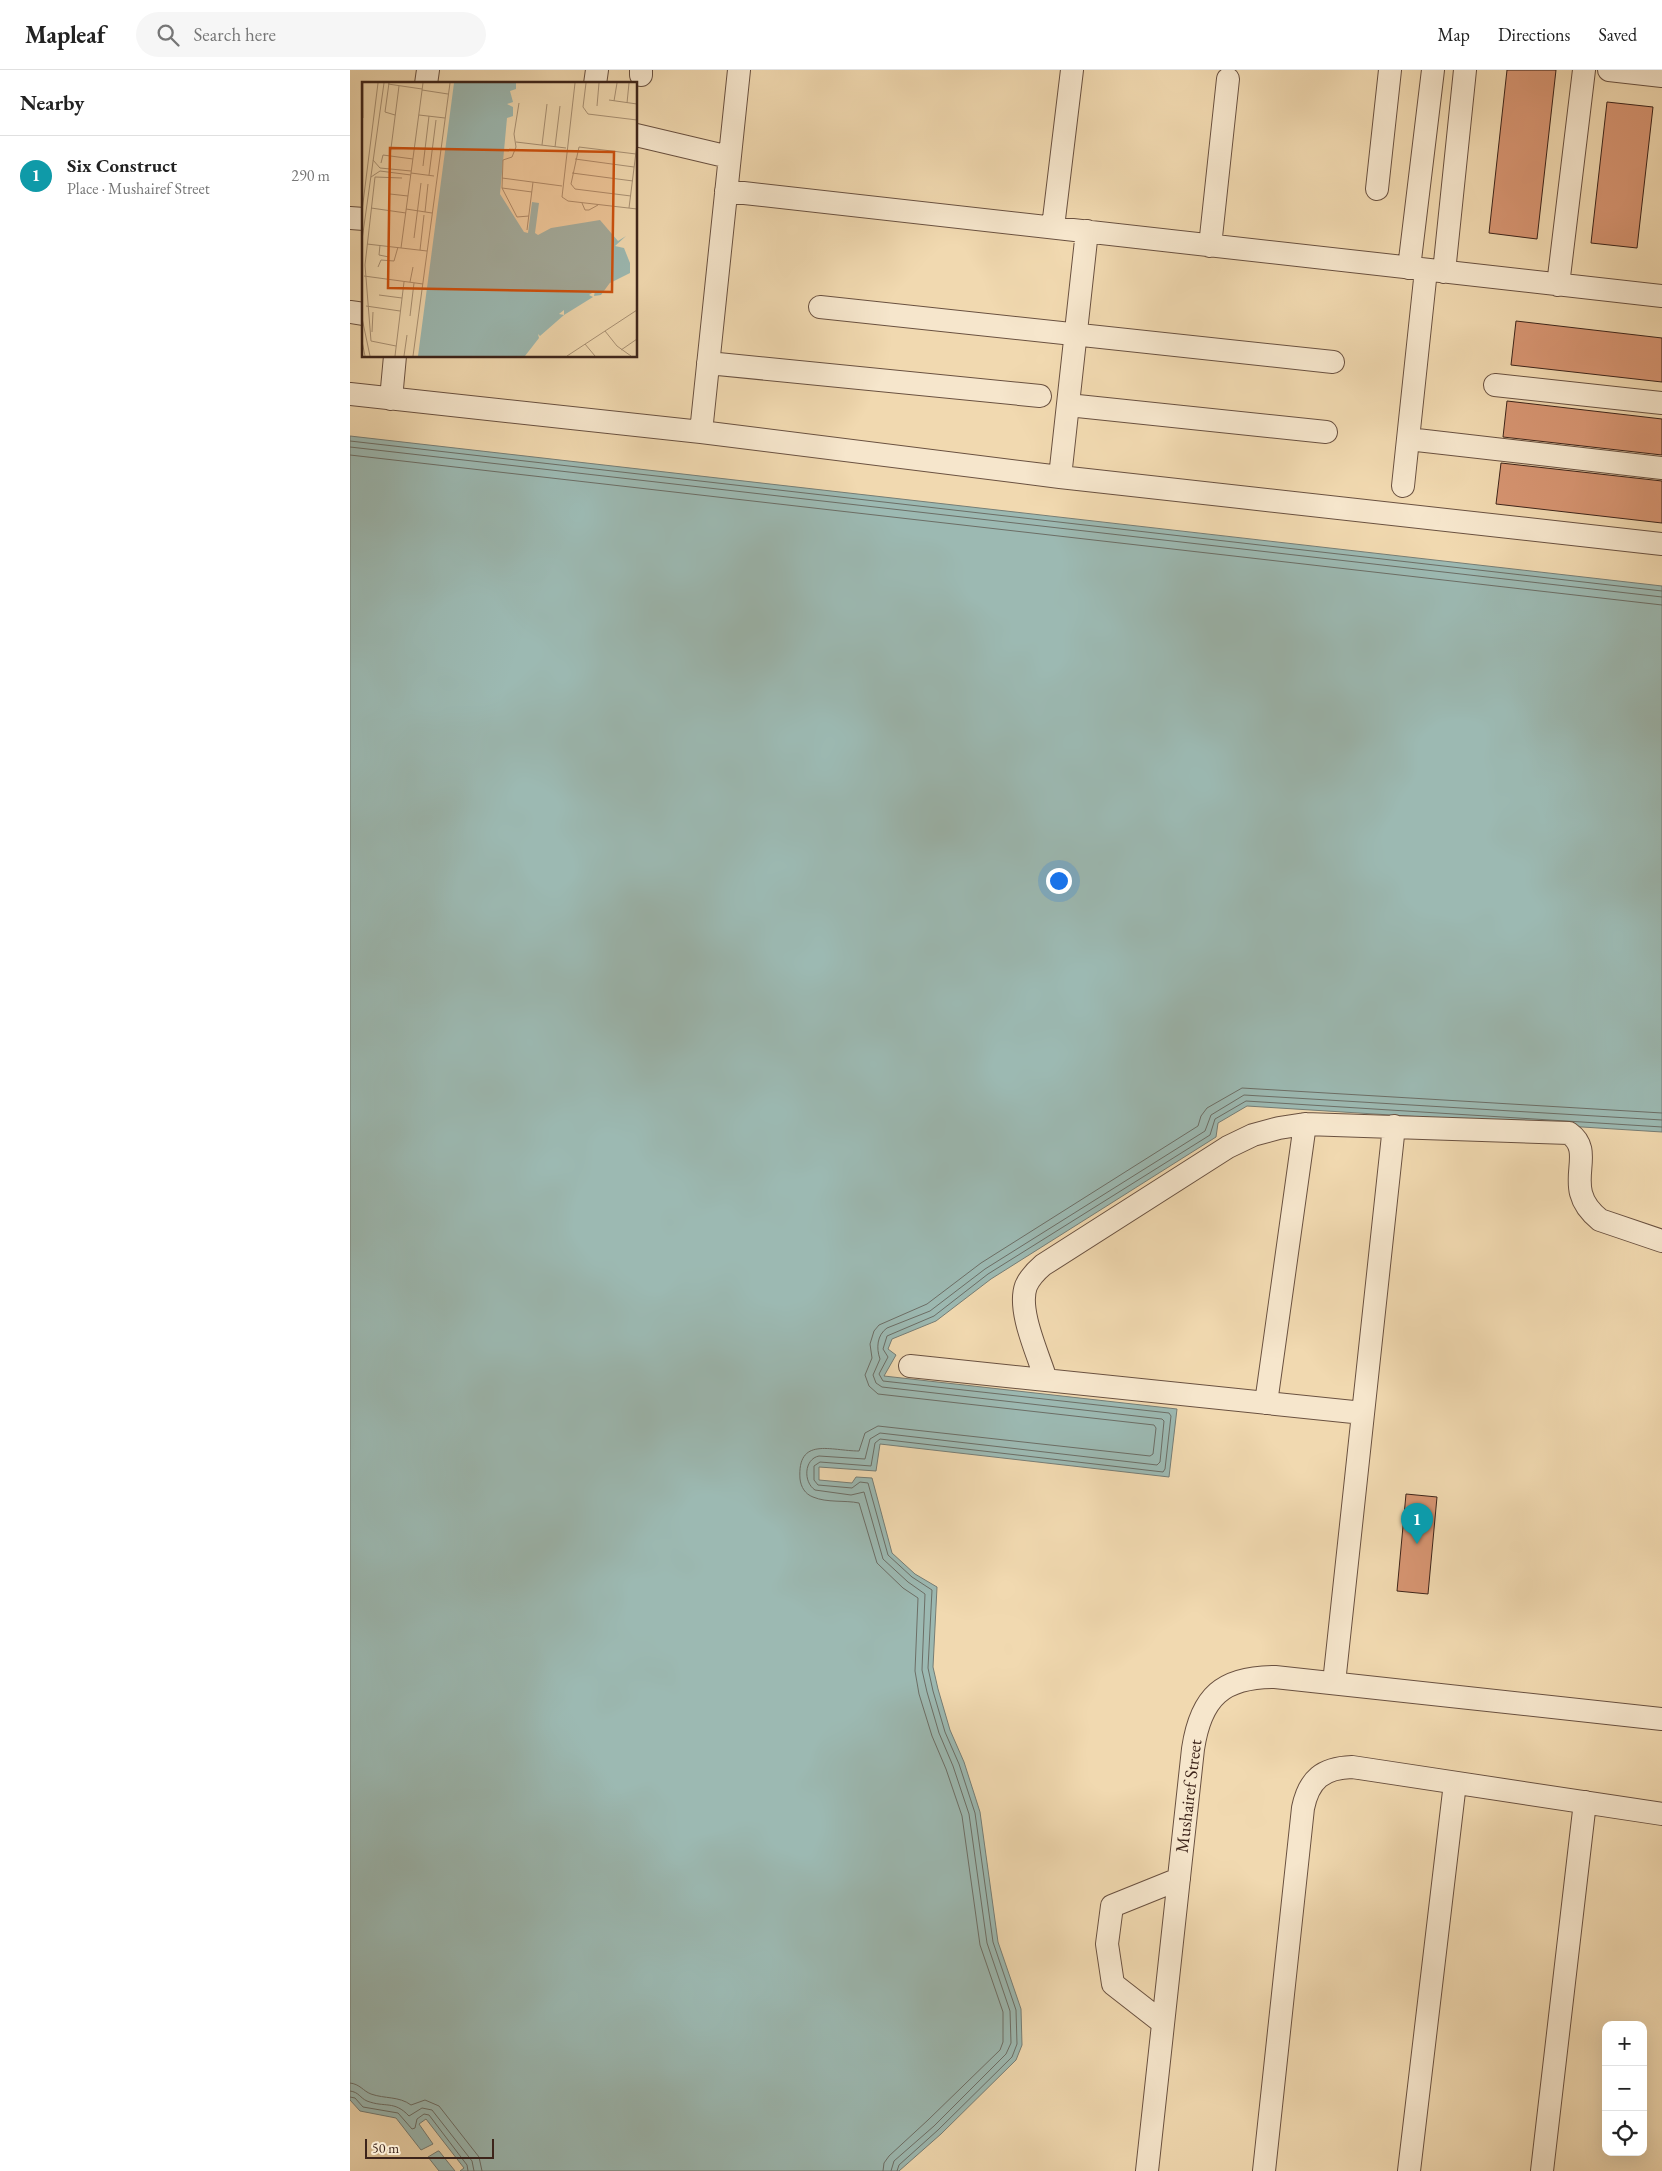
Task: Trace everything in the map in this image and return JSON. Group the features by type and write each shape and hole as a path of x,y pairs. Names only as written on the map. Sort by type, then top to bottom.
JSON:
{"street":[{"path":"701,432 739,70"},
{"path":"1053,227 1072,70"},
{"path":"1377,189 1390,70"},
{"path":"1427,270 1433,70"},
{"path":"1403,486 1427,270 1464,70"},
{"path":"1558,285 1584,70"},
{"path":"1609,70 1662,76"},
{"path":"1210,246 1228,79"},
{"path":"638,135 730,157"},
{"path":"726,191 1662,296"},
{"path":"1060,477 1087,231"},
{"path":"820,307 1333,362"},
{"path":"391,399 396,358"},
{"path":"708,363 1040,396"},
{"path":"1495,385 1662,402"},
{"path":"350,394 701,432 1060,477 1662,544"},
{"path":"1068,404 1326,432"},
{"path":"1408,439 1662,468"},
{"path":"1266,1403 1306,1124"},
{"path":"1046,1380 1025,1314 1026,1286 1033,1274 1043,1265 1228,1146 1279,1128 1306,1124 1569,1133 1576,1138 1580,1145 1582,1154 1578,1185 1580,1195 1591,1214 1600,1220 1662,1241"},
{"path":"1334,1682 1394,1126"},
{"path":"910,1366 1363,1413"},
{"name":"Mushairef Street","path":"1148,2171 1197,1724 1209,1702 1228,1686 1251,1677 1275,1676 1662,1719"},
{"path":"1264,2171 1306,1794 1324,1772 1352,1767 1662,1814"},
{"path":"1409,2171 1455,1783"},
{"path":"1542,2171 1585,1802"},
{"path":"1163,2023 1113,1984 1107,1944 1112,1906 1179,1879"}],"water":[{"path":"350,436 1662,586 1662,1132 1247,1106 1218,1123 1216,1137 991,1279 936,1321 892,1339 888,1349 896,1355 884,1376 1177,1409 1169,1477 880,1444 876,1471 819,1467 819,1480 852,1483 856,1477 872,1478 892,1553 915,1574 937,1587 933,1667 950,1730 964,1762 980,1812 998,1942 1021,2009 1022,2045 1016,2060 941,2134 899,2171 460,2171 464,2168 426,2119 419,2124 433,2144 421,2150 396,2118 360,2111 350,2100"},
{"path":"438,2151 455,2171 439,2171 428,2157"}],"building":[{"path":"1507,70 1556,70 1537,239 1489,233"},
{"path":"1607,102 1653,107 1637,248 1591,243"},
{"path":"1516,321 1662,338 1662,382 1511,365"},
{"path":"1507,401 1662,419 1662,455 1503,437"},
{"path":"1501,463 1662,481 1662,523 1496,504"},
{"path":"1406,1494 1437,1497 1428,1594 1397,1591"}],"place":[{"name":"Six Construct","path":"1417,1544"}]}
